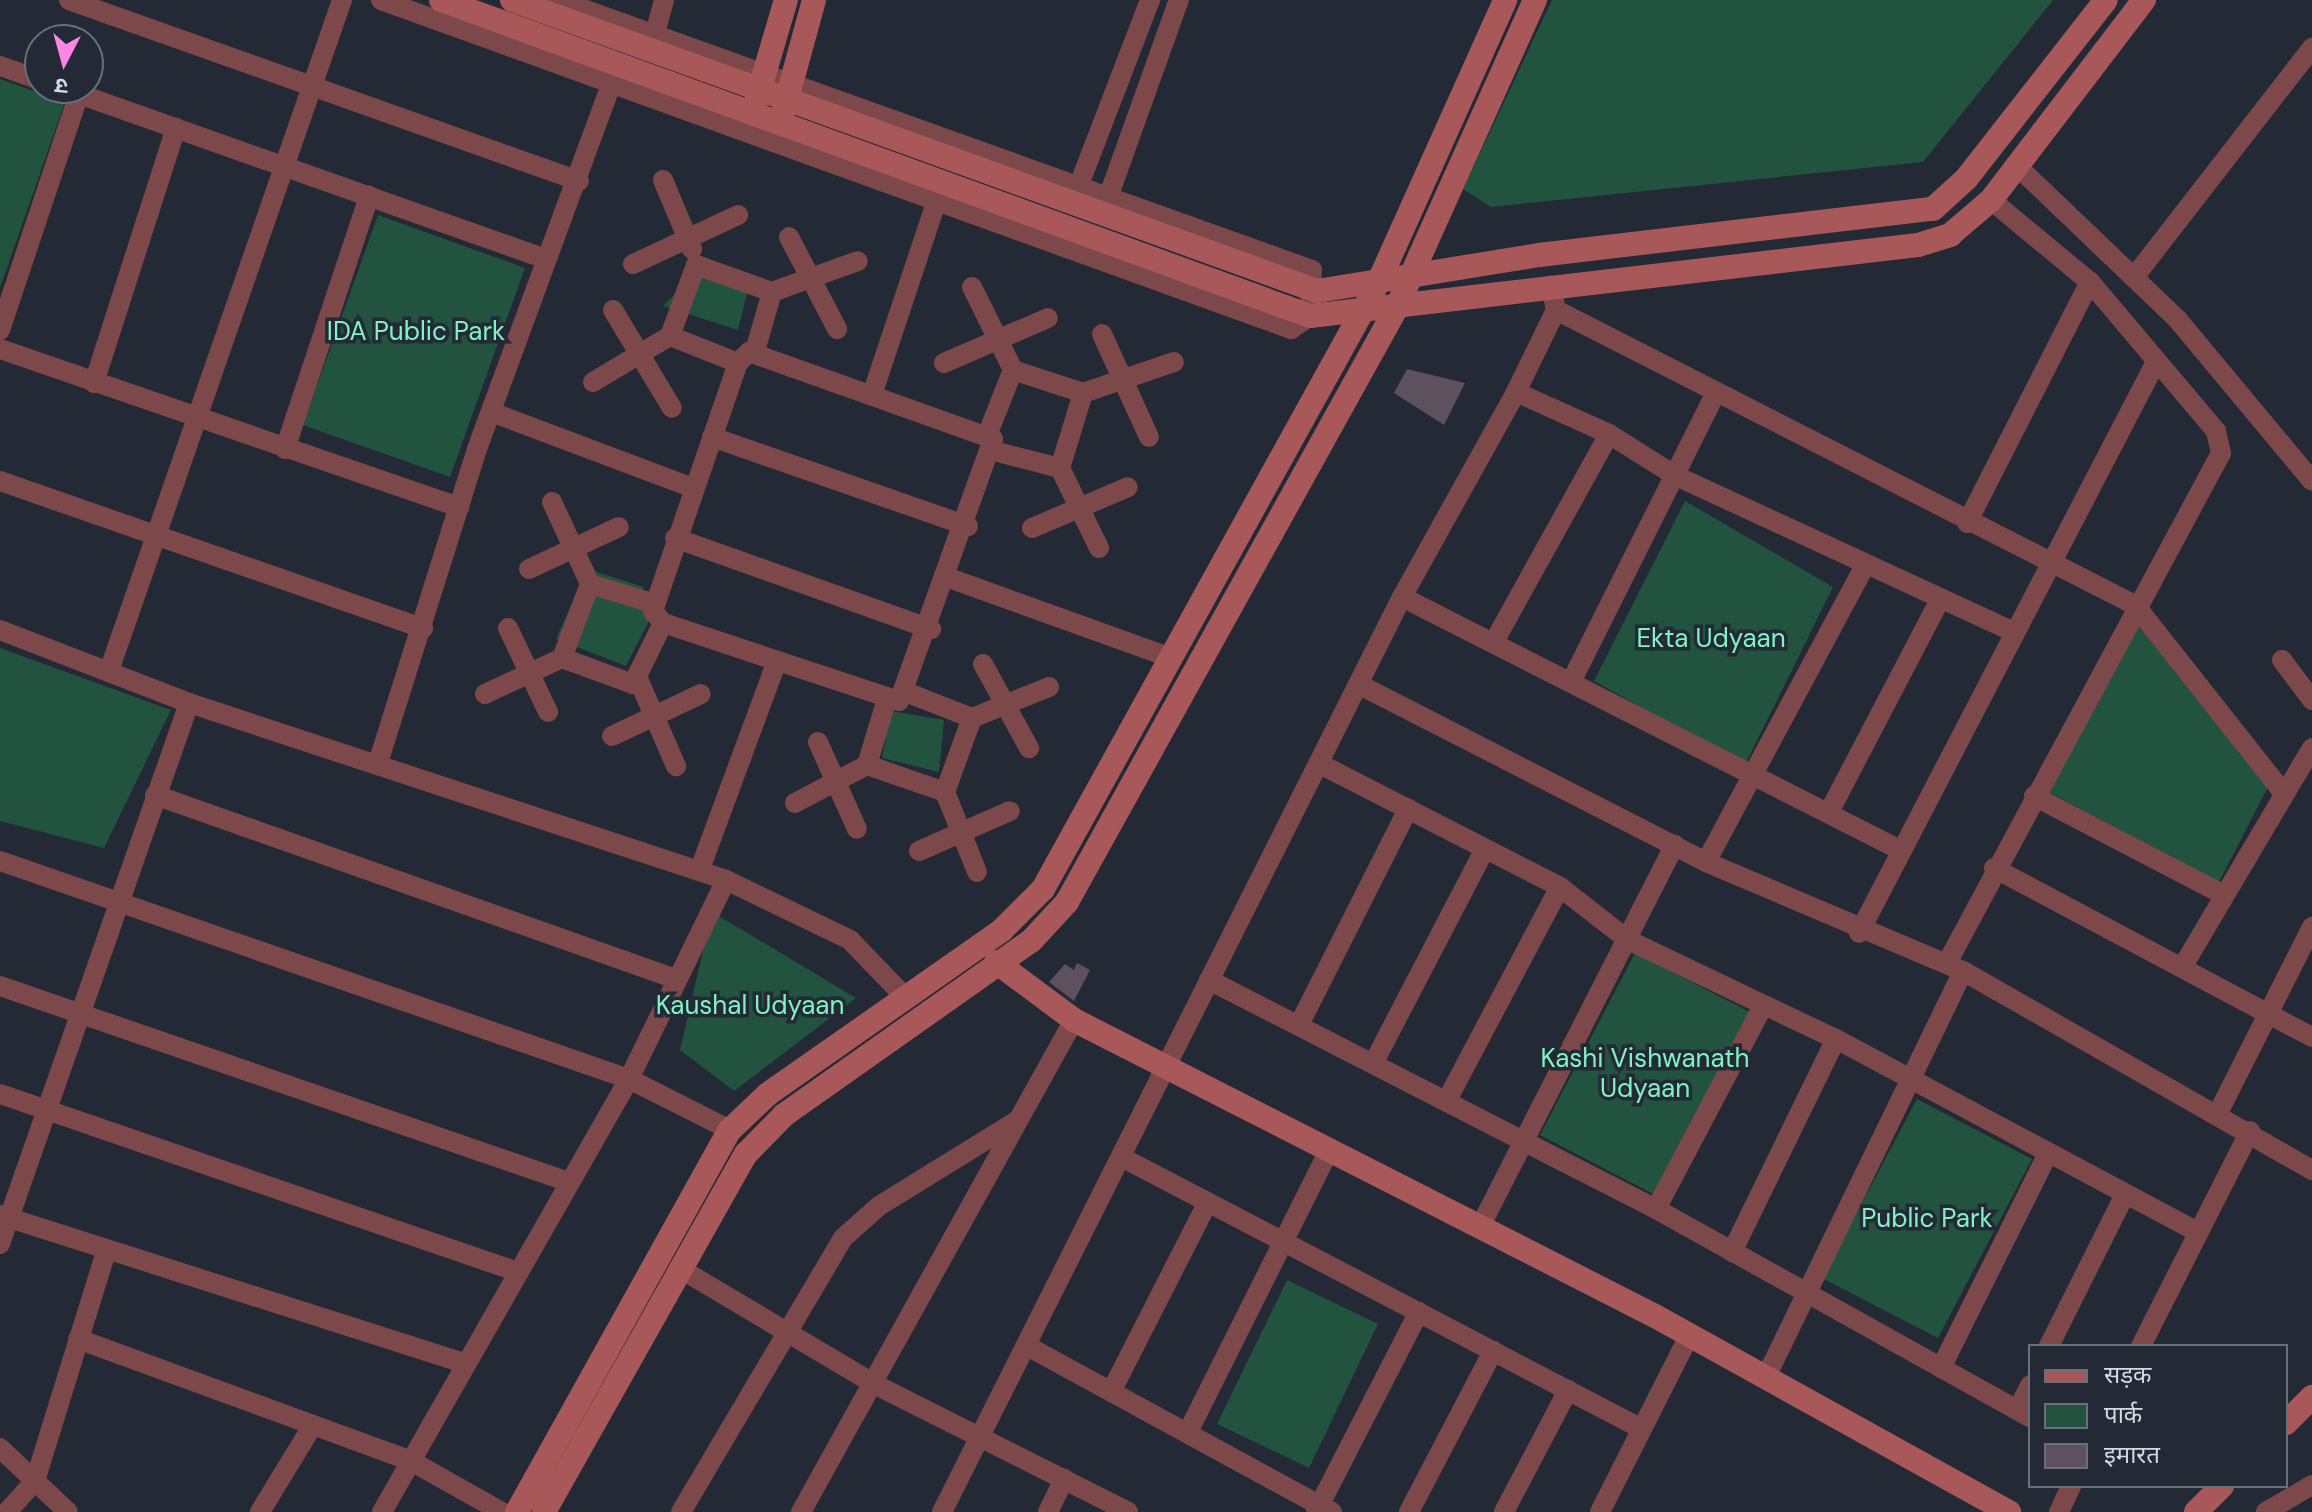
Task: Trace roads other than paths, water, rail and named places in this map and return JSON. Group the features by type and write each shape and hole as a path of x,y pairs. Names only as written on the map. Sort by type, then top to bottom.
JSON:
{"main road":[{"path":"441,0 616,73 759,92"},
{"path":"512,0 653,44 759,92 1317,291 1413,274 1933,209 1966,179 2106,0"},
{"path":"759,92 786,0"},
{"path":"787,102 814,0"},
{"path":"517,1512 730,1130 768,1094 1002,930 1043,889 1379,281 1505,0"},
{"path":"544,1512 746,1154 784,1115 996,962 1031,941 1067,902 1397,307 1535,0"},
{"path":"787,102 941,190 1310,316 1360,314 1551,286 1918,245 1950,235 1991,200 2144,0"},
{"path":"996,962 1074,1020 1164,1069 1690,1334 2009,1512"},
{"path":"2196,1512 2220,1488"}],"street":[{"path":"69,0 579,181"},
{"path":"109,671 153,537 317,87 342,0"},
{"path":"381,0 616,73 941,190 873,392"},
{"path":"558,0 653,44 664,0"},
{"path":"1079,185 1150,0"},
{"path":"1109,195 1179,0"},
{"path":"2135,276 2309,56"},
{"path":"0,66 24,74"},
{"path":"378,763 491,412 546,259 579,181 616,73"},
{"path":"787,102 1079,185 1312,270 1317,291 1310,316"},
{"path":"104,103 546,259"},
{"path":"0,330 67,104"},
{"path":"94,383 176,128"},
{"path":"2016,165 2135,276 2312,481"},
{"path":"593,382 670,336 699,264 663,180"},
{"path":"285,449 369,196"},
{"path":"1767,1375 1913,1081 1994,868 2135,605 2221,453 2216,431 2090,282 1991,200"},
{"path":"633,264 738,215"},
{"path":"789,237 837,329"},
{"path":"699,264 772,292 858,261"},
{"path":"1967,523 2090,282"},
{"path":"942,1512 1125,1159 1164,1069 1402,597 1516,392 1556,310 1551,286"},
{"path":"908,693 968,526 1013,370 972,287"},
{"path":"652,603 712,437 772,292"},
{"path":"613,310 672,408"},
{"path":"1556,310 1715,395 2135,605 2284,794"},
{"path":"944,363 1048,318"},
{"path":"1102,334 1149,437"},
{"path":"670,336 873,392 1060,468"},
{"path":"0,349 460,507"},
{"path":"1013,370 1083,393 1174,362"},
{"path":"1859,933 2156,362"},
{"path":"1516,392 1609,434 1674,475 1864,567 2014,632"},
{"path":"1083,393 1060,468 1099,548"},
{"path":"1572,680 1715,395"},
{"path":"491,412 693,488"},
{"path":"1495,640 1609,434"},
{"path":"712,437 968,526"},
{"path":"0,481 153,537 423,628"},
{"path":"1032,528 1128,487"},
{"path":"485,694 562,658 590,584 552,502"},
{"path":"529,569 619,527"},
{"path":"675,538 931,629"},
{"path":"1706,862 1864,567"},
{"path":"949,578 1171,658"},
{"path":"590,584 652,603 663,623 886,702 908,693 972,718 1049,687"},
{"path":"1402,597 1495,640 1753,778 1829,812 1900,850"},
{"path":"1829,812 1940,600"},
{"path":"663,623 639,681 676,766"},
{"path":"508,628 548,712"},
{"path":"0,630 189,703 700,869 850,940 907,999"},
{"path":"562,658 626,684 639,681"},
{"path":"2282,660 2312,700"},
{"path":"700,869 776,663"},
{"path":"983,664 1029,748"},
{"path":"1360,685 1706,862 1859,933 1955,967 2250,1131 2312,1170"},
{"path":"612,736 701,694"},
{"path":"795,803 867,765 886,702"},
{"path":"0,1244 4,1216 47,1109 189,703"},
{"path":"972,718 945,792 977,872"},
{"path":"818,742 857,829"},
{"path":"2183,966 2312,748"},
{"path":"1320,764 1560,887 1628,940 1836,1039 2047,1155 2196,1231"},
{"path":"867,765 945,792"},
{"path":"155,795 673,978"},
{"path":"2034,796 2224,895"},
{"path":"1300,1023 1408,809"},
{"path":"919,851 1010,811"},
{"path":"1480,1227 1522,1139 1675,845"},
{"path":"1374,1062 1485,849"},
{"path":"0,861 119,899 629,1079 730,1130"},
{"path":"1994,868 2266,1008 2312,1037"},
{"path":"382,1512 629,1079 673,978 726,880"},
{"path":"1447,1100 1560,887"},
{"path":"2217,1115 2266,1008 2312,927"},
{"path":"1209,980 1300,1023 1656,1209 2024,1413"},
{"path":"0,986 80,1011 569,1182"},
{"path":"1656,1209 1763,1006"},
{"path":"801,1512 876,1385 1074,1020"},
{"path":"1732,1252 1836,1039"},
{"path":"0,1094 518,1272"},
{"path":"681,1512 785,1330 843,1238 879,1206 1022,1118"},
{"path":"2146,1344 2196,1231 2250,1131"},
{"path":"1189,1430 1329,1150"},
{"path":"1941,1368 2047,1155"},
{"path":"1125,1159 1642,1429"},
{"path":"2050,1344 2124,1196"},
{"path":"1111,1392 1208,1202"},
{"path":"4,1216 465,1363"},
{"path":"7,1512 35,1481 106,1251"},
{"path":"679,1268 876,1385 1128,1512"},
{"path":"1029,1347 1189,1430 1322,1510 1419,1312"},
{"path":"1600,1512 1690,1334"},
{"path":"78,1339 411,1461 502,1512"},
{"path":"1409,1512 1493,1351"},
{"path":"1504,1512 1568,1390"},
{"path":"260,1512 313,1425"},
{"path":"0,1448 68,1512"},
{"path":"1048,1512 1064,1479"},
{"path":"2266,1512 2312,1485"},
{"path":"2059,1512 2070,1488"}],"park label":[{"name":"IDA Public Park","path":"416,332"},
{"name":"Ekta Udyaan","path":"1711,639"},
{"name":"Kaushal Udyaan","path":"750,1006"},
{"name":"Kashi Vishwanath Udyaan","path":"1645,1074"},
{"name":"Public Park","path":"1927,1219"}]}
